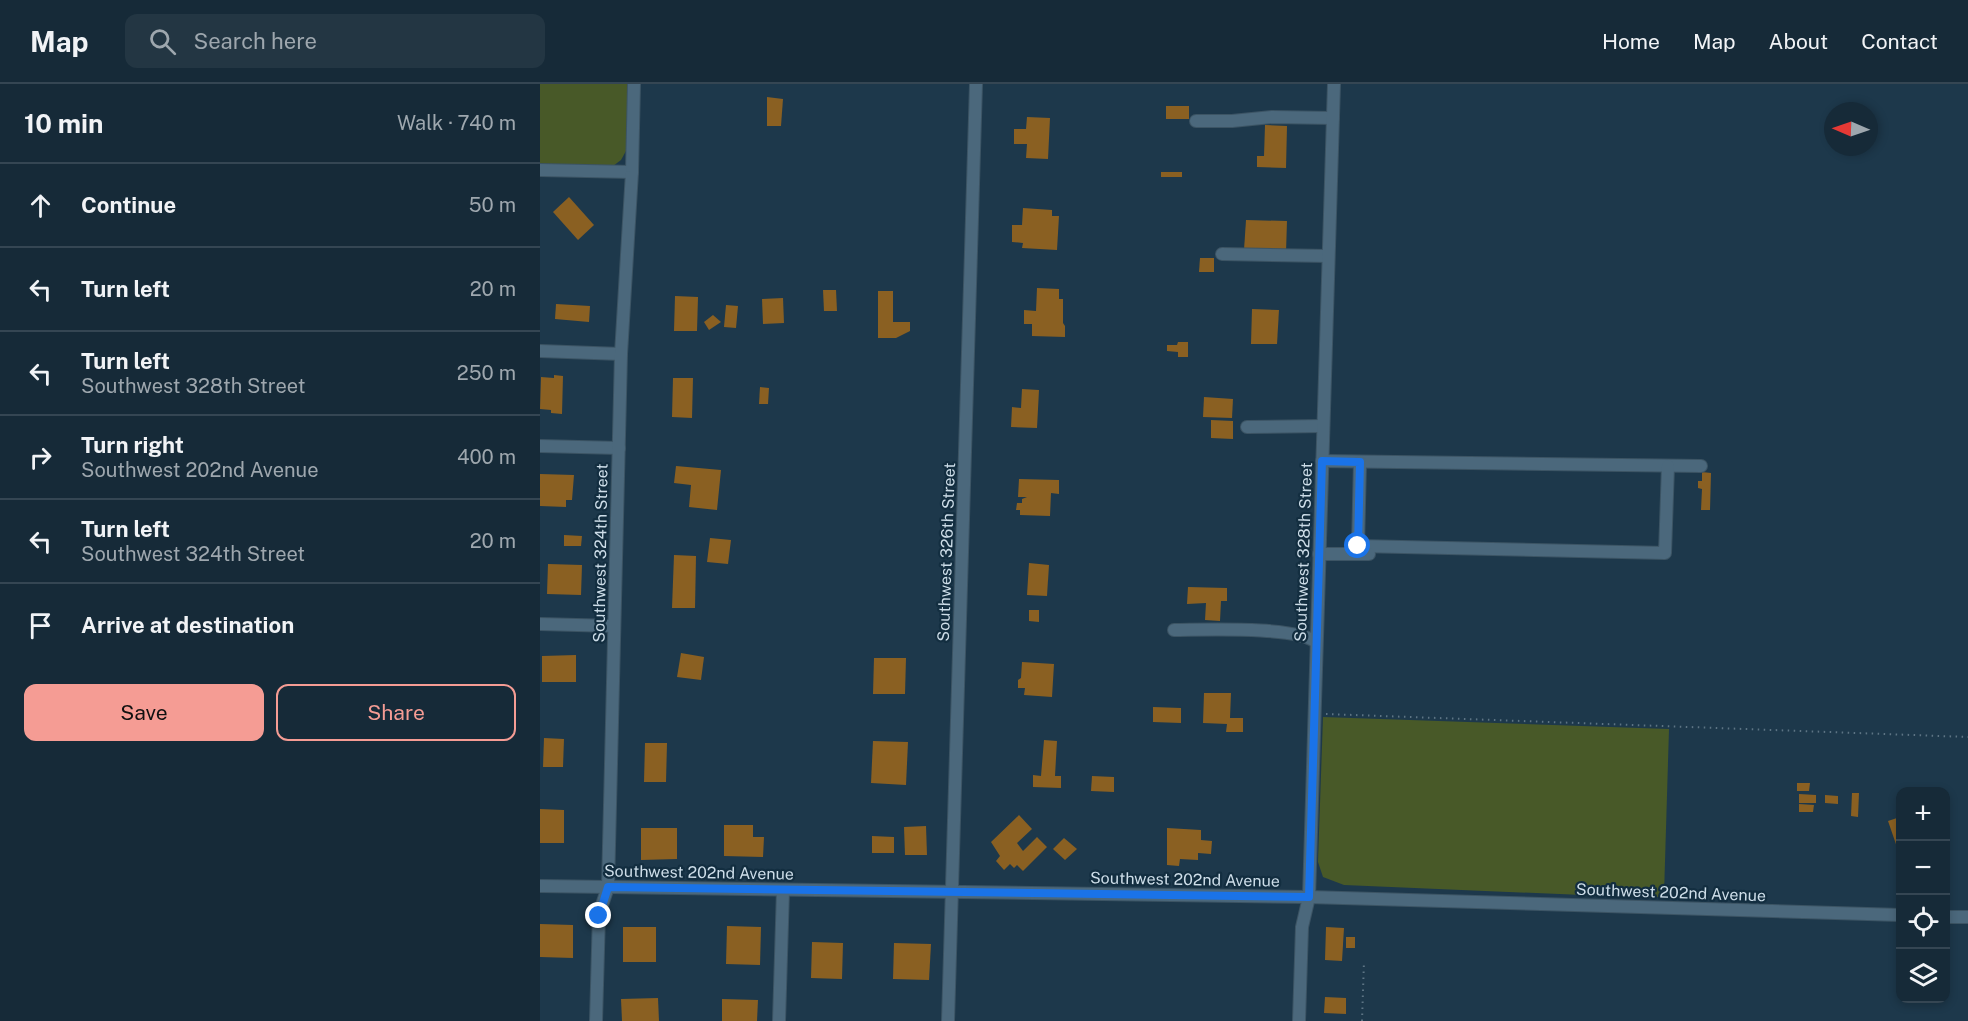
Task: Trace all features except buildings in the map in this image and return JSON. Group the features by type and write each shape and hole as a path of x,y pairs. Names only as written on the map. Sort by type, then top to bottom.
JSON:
{"street":[{"name":"Southwest 324th Street","path":"596,1021 599,914 608,887 621,354 632,172 634,84"},
{"name":"Southwest 326th Street","path":"948,1021 976,84"},
{"name":"Southwest 328th Street","path":"1299,1021 1302,927 1309,897 1334,84"},
{"path":"1196,121 1232,121 1272,117 1333,118"},
{"path":"540,170 632,172"},
{"path":"1222,254 1276,262 1328,256"},
{"path":"540,351 621,354"},
{"path":"1247,427 1323,426"},
{"path":"540,446 619,447"},
{"path":"1322,461 1701,466"},
{"path":"1360,462 1358,546 1570,552 1665,553 1668,466"},
{"path":"1319,554 1552,557"},
{"path":"540,624 614,626"},
{"path":"1173,630 1300,634 1316,642"},
{"name":"Southwest 202nd Avenue","path":"540,886 1309,897 1896,915"},
{"path":"779,1021 783,890"},
{"path":"1950,916 1968,917"}],"path":[{"path":"1314,714 1968,737"},
{"path":"1362,1021 1364,961"}],"green space":[{"path":"540,84 628,84 626,151 621,160 613,166 540,165"},
{"path":"1323,717 1669,729 1664,895 1654,898 1344,885 1323,877 1318,862"}],"route":[{"path":"599,916 608,887 1309,897 1322,461 1360,462 1358,546"}]}
